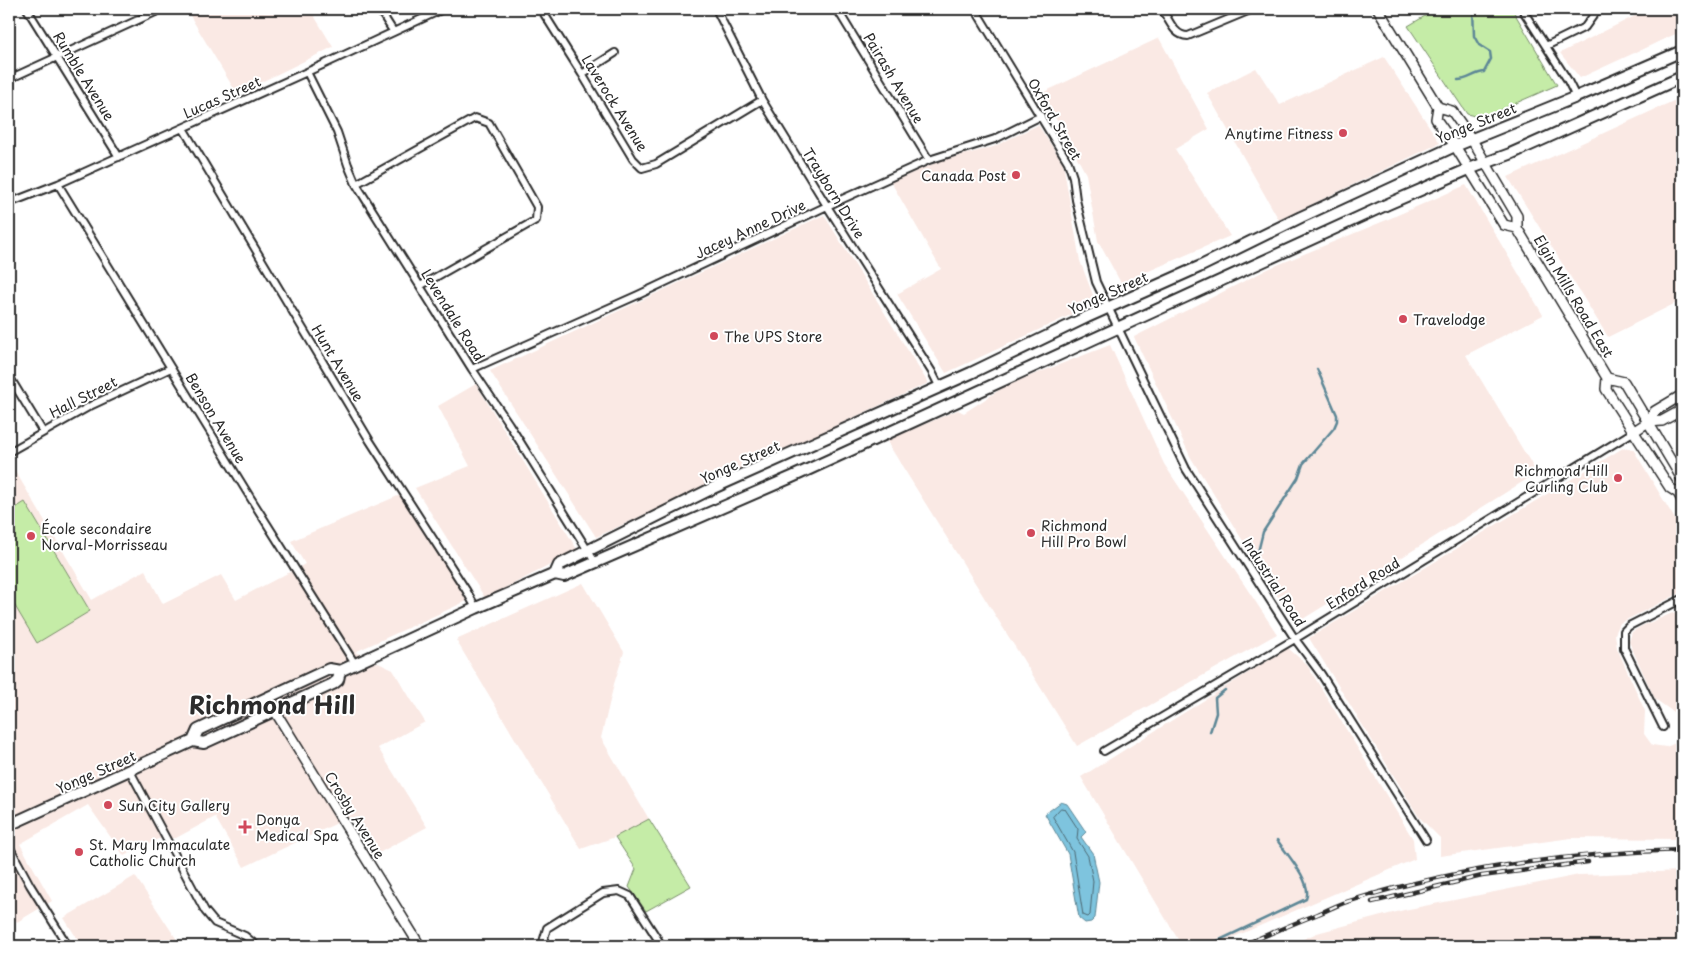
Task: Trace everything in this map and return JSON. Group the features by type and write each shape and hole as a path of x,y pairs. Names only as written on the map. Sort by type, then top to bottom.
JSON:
{"main road":[{"path":"1378,9 1438,107"},
{"name":"Yonge Street","path":"555,574 559,565 713,488 971,373 1107,308 1199,267 1300,217 1455,146 1576,98 1682,51"},
{"name":"Yonge Street","path":"193,741 198,730 329,670 340,671 555,574 564,576 799,474 1388,204 1468,169 1486,164 1682,78"},
{"name":"Elgin Mills Road East","path":"1517,228 1504,225 1436,119 1438,107 1452,111 1472,140 1517,216 1517,228 1607,378 1606,389 1670,488 1681,493"},
{"name":"Elgin Mills Road East","path":"1607,378 1624,382 1682,479"},
{"path":"1633,432 1648,422 1655,411 1682,395"},
{"path":"1648,422 1662,422 1682,410"},
{"name":"Yonge Street","path":"9,825 193,741 204,743 275,711 335,682 339,678 340,671"},
{"name":"Crosby Avenue","path":"266,699 420,946"}],"street":[{"name":"Rumble Avenue","path":"28,9 119,157"},
{"path":"9,78 58,58 162,9"},
{"path":"379,9 393,31"},
{"name":"Lucas Street","path":"9,203 119,157 443,9"},
{"name":"Laverock Avenue","path":"541,9 633,159 642,168 656,164 762,100"},
{"name":"Trayborn Drive","path":"716,9 762,100 939,386"},
{"name":"Pairash Avenue","path":"837,9 930,160"},
{"name":"Oxford Street","path":"974,9 1068,162 1096,282 1117,328"},
{"path":"1162,9 1177,34 1182,36 1188,36 1253,9"},
{"path":"1522,9 1567,79 1576,98"},
{"path":"1546,46 1585,27 1598,9"},
{"path":"582,74 615,53"},
{"name":"Levendale Road","path":"308,72 337,132 356,184 595,562"},
{"name":"Jacey Anne Drive","path":"472,369 638,295 930,160 995,139 1041,116"},
{"path":"356,184 475,118 488,123 536,207 536,220 420,286"},
{"name":"Hunt Avenue","path":"183,128 370,441 476,608"},
{"name":"Benson Avenue","path":"58,184 355,664"},
{"name":"Industrial Road","path":"1117,328 1186,469 1295,639 1321,674 1426,840"},
{"name":"Hall Street","path":"9,452 92,406 171,368"},
{"path":"9,376 43,432"},
{"name":"Enford Road","path":"1104,751 1295,639 1633,432"},
{"path":"1663,727 1624,648 1624,631 1629,626 1682,599"},
{"path":"130,771 206,911 215,923 245,936 257,946"},
{"path":"9,846 30,885 68,946"},
{"path":"546,946 543,942 547,928 603,892 619,891 630,896 662,946"}],"shaded area":[{"path":"186,9 310,9 333,47 237,94"},
{"path":"1649,9 1682,9 1682,31 1580,78 1560,53"},
{"path":"1159,38 1209,129 1175,149 1230,236 1121,283 1098,241 1086,174 1042,93"},
{"path":"1384,57 1440,143 1279,220 1207,93 1256,68 1280,105"},
{"path":"1682,97 1682,300 1608,337 1508,177"},
{"path":"1038,125 1063,163 1080,261 1093,295 1092,305 946,373 897,294 941,269 891,182 940,161 993,147"},
{"path":"1466,185 1543,315 1466,355 1537,473 1295,624 1191,458 1134,337 1270,268"},
{"path":"824,215 928,383 596,537 490,371"},
{"path":"1110,345 1164,464 1277,634 1077,746 889,445 888,440 958,410 964,413 1007,385"},
{"path":"476,384 578,551 485,598 415,488 470,466 438,406"},
{"path":"1623,448 1633,449 1682,531 1682,592 1620,623 1615,634 1617,648 1645,711 1644,734 1652,745 1666,747 1678,742 1681,727 1676,714 1655,699 1629,642 1632,632 1682,609 1682,839 1571,838 1440,856 1440,838 1419,817 1309,638"},
{"path":"14,469 92,600 145,570 163,604 221,575 236,600 305,564 291,541 400,495 469,600 355,652 393,670 425,722 378,748 427,827 375,855 350,817 244,867 215,817 176,838 158,839 124,856 88,805 20,844 52,901 17,922 9,912 9,472"},
{"path":"583,583 624,652 601,738 649,819 615,837 581,849 456,640"},
{"path":"1288,648 1307,665 1413,839 1415,859 1213,946 1182,946 1081,777"},
{"path":"1682,871 1682,946 1288,946 1317,933 1404,910 1579,875"},
{"path":"135,876 181,946 82,946 64,918"}],"green space":[{"path":"1437,9 1512,9 1557,85 1482,118 1467,114 1408,26"},
{"path":"25,502 90,611 37,643 9,596 9,512"},
{"path":"649,819 691,886 646,911 629,887 636,869 615,837"}],"water":[{"path":"1061,802 1067,804 1086,832 1081,837 1093,854 1099,882 1095,918 1091,922 1085,923 1079,918 1068,854 1045,814"}],"waterway":[{"path":"1458,80 1484,72 1491,59 1490,52 1479,45 1474,36 1473,9"},
{"path":"1256,560 1263,532 1298,478 1303,464 1334,428 1337,421 1337,415 1317,369"},
{"path":"1210,732 1216,713 1215,698 1225,690"},
{"path":"1207,946 1306,899 1307,892 1303,877 1277,840"}],"railway":[{"path":"1241,946 1344,903 1393,889 1475,870 1557,858 1682,850"},
{"path":"1372,902 1482,876 1588,862"}],"place":[{"name":"Anytime Fitness","path":"1343,133"},
{"name":"Canada Post","path":"1016,175"},
{"name":"Travelodge","path":"1403,319"},
{"name":"The UPS Store","path":"714,336"},
{"name":"Richmond Hill Curling Club","path":"1618,478"},
{"name":"Richmond Hill Pro Bowl","path":"1031,533"},
{"name":"École secondaire Norval-Morrisseau","path":"31,536"},
{"name":"Sun City Gallery","path":"108,805"},
{"name":"Donya Medical Spa","path":"245,827"},
{"name":"St. Mary Immaculate Catholic Church","path":"79,852"}],"district":[{"name":"Richmond Hill","path":"272,704"}]}
